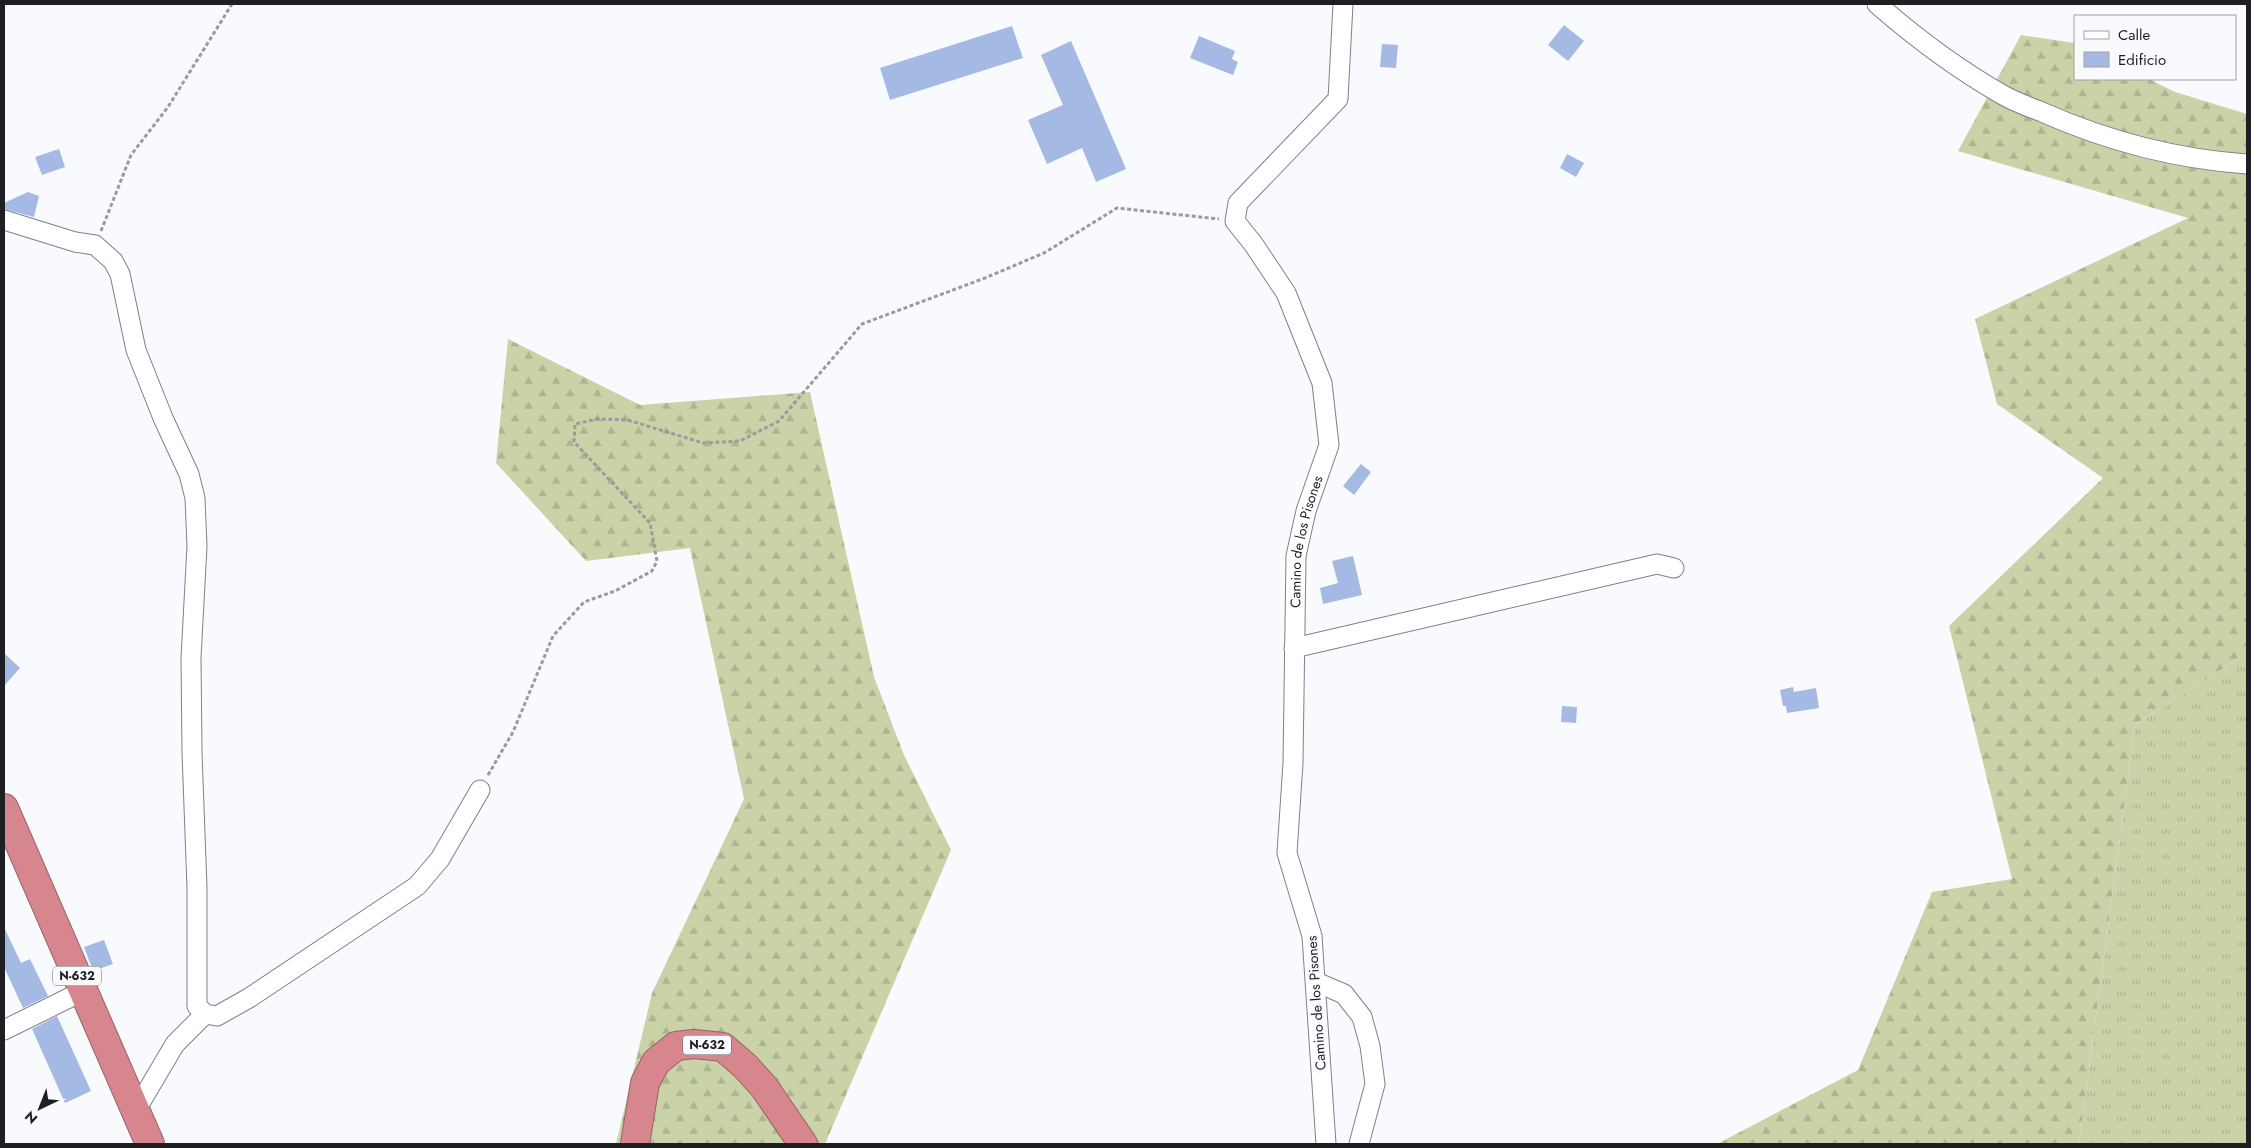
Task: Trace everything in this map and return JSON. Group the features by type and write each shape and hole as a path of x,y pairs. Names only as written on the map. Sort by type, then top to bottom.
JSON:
{"highway":[{"name":"N-632","path":"4,808 150,1144"},
{"name":"N-632","path":"636,1144 645,1083 656,1062 676,1046 694,1044 722,1048 745,1066 764,1087 804,1144"}],"street":[{"path":"1235,221 1238,203 1338,100 1343,4"},
{"path":"1877,4 1913,35 2004,96 2074,127 2146,149 2212,162 2247,164"},
{"path":"4,220 75,242 95,245 113,261 120,274 136,350 163,418 189,474 195,498 197,546 191,658 198,1006 205,1014 217,1016 249,998 417,886 440,859 480,790"},
{"name":"Camino de los Pisones","path":"1235,221 1254,245 1286,293 1322,383 1329,445 1306,511 1296,556 1293,763 1287,853 1312,936 1326,1144"},
{"path":"1294,648 1657,564 1674,568"},
{"path":"1316,982 1344,994 1362,1017 1370,1046 1375,1084 1359,1144"},
{"path":"4,1030 84,991"},
{"path":"136,1110 175,1044 205,1014"}],"path":[{"path":"95,245 131,155 168,107 232,4"},
{"path":"480,790 513,732 553,636 584,602 615,592 652,571 657,561 650,523 574,442 575,424 597,419 628,420 703,444 740,441 779,421 862,324 985,278 1044,253 1117,208 1235,221"}],"green space":[{"path":"2021,35 2074,43 2074,80 2151,80 2175,92 2247,114 2247,653 2135,725 2079,1144 1717,1144 1858,1070 1932,892 2012,879 1949,626 2103,478 1997,404 1975,319 2188,218 1958,151"},
{"path":"508,339 640,405 810,392 874,677 904,755 951,850 825,1144 616,1144 652,993 744,799 690,548 586,561 496,463"},
{"path":"2247,653 2247,1144 2079,1144 2135,725"}],"building":[{"path":"1564,25 1584,41 1568,61 1548,45"},
{"path":"1012,26 1023,58 890,100 880,68"},
{"path":"1199,36 1235,51 1232,59 1238,62 1233,75 1190,58"},
{"path":"1071,41 1126,169 1096,182 1082,148 1047,164 1028,120 1063,105 1041,55"},
{"path":"1382,44 1398,45 1396,68 1380,67"},
{"path":"59,149 65,167 42,175 35,157"},
{"path":"1567,154 1584,163 1576,177 1560,168"},
{"path":"28,192 39,196 34,217 4,209 4,203"},
{"path":"1361,464 1371,472 1354,495 1343,486"},
{"path":"1353,556 1362,595 1323,604 1320,588 1338,583 1332,561"},
{"path":"4,653 20,668 4,686"},
{"path":"1793,687 1794,692 1816,688 1819,708 1787,713 1786,706 1783,706 1780,690"},
{"path":"1562,706 1577,707 1576,723 1561,722"},
{"path":"4,927 21,963 30,959 48,996 23,1008 4,967"},
{"path":"104,940 113,964 93,971 84,947"},
{"path":"57,1016 91,1091 65,1103 32,1029"}]}
